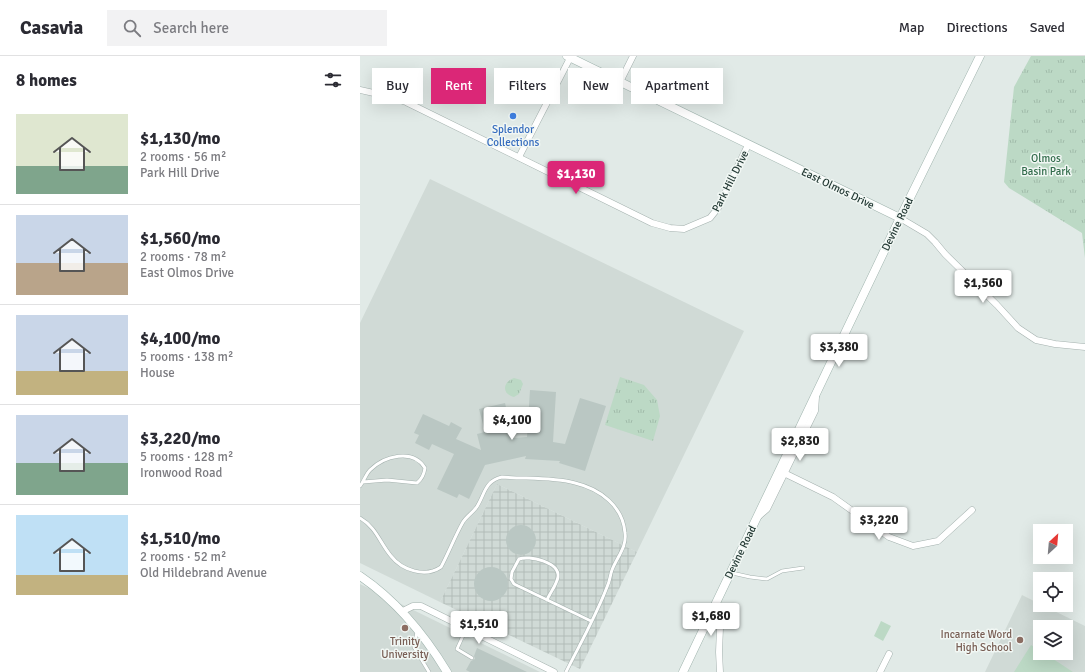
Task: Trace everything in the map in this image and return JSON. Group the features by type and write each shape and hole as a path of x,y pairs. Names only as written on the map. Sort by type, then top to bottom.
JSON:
{"street":[{"path":"623,76 633,56"},
{"name":"Devine Road","path":"683,672 816,392 980,56"},
{"path":"519,157 568,57"},
{"name":"East Olmos Drive","path":"568,57 591,68"},
{"name":"East Olmos Drive","path":"623,83 900,218 927,234 1018,328 1036,340 1055,344 1085,347"},
{"name":"Park Hill Drive","path":"360,90 406,102 652,223 670,228 684,229 710,218 718,208 748,145"},
{"name":"Devine Road","path":"756,518 767,509 815,410 816,392"},
{"path":"784,473 833,497 889,537 913,546 938,541 972,510"},
{"path":"360,576 372,584 403,611 432,647 447,672"},
{"path":"717,601 720,628 720,672"},
{"path":"403,611 413,606 421,606 554,672"},
{"path":"880,672 889,654"}],"lane":[{"path":"360,486 368,471 387,459 404,456 410,457 417,459 425,468 421,480 417,483 387,480 363,482"},
{"path":"360,518 369,525 382,541 392,558 399,564 413,571 427,572 441,567 463,522 475,510 487,486 496,478 502,477 577,483 595,491 612,502 619,511 624,523 626,534 623,548 612,569 607,587 566,672"},
{"path":"547,600 558,576 554,566 539,559 519,559 512,572 511,578 514,584 547,600 591,621"},
{"path":"731,572 764,579 772,577 782,571 803,568"},
{"path":"418,628 414,647 429,672"},
{"path":"466,628 457,649 458,651 472,658"}],"shaded area":[{"path":"430,179 744,331 637,552 497,484 440,602 360,563 360,323"},
{"path":"497,484 637,552 580,669 440,602"},
{"name":"Trinity University","path":"360,584 540,672 360,672"},
{"name":"Incarnate Word High School","path":"1022,595 1033,600 1033,612 1056,612 1073,620 1033,620 1033,660 1073,660 1073,620 1085,626 1085,672 985,672"}],"green space":[{"name":"Olmos Basin Park","path":"1031,56 1085,56 1085,258 1082,233 1009,188 1004,182 1014,87"},
{"path":"620,377 644,385 657,400 660,416 653,441 605,425"},
{"path":"514,378 521,380 523,384 519,394 514,397 507,393 505,388 507,382"},
{"path":"881,621 891,626 883,641 874,636"},
{"path":"1031,645 1033,646 1033,660 1055,660 1073,672 1014,672"}],"building":[{"path":"530,390 556,392 553,442 565,444 580,398 606,406 585,471 559,463 560,461 525,459 526,456 485,465 469,499 459,494 457,498 437,489 454,454 432,444 429,450 415,443 419,435 414,433 423,414 449,426 451,422 462,428 456,439 481,450 477,434 485,432 479,409 505,403 513,438 527,437"},
{"path":"521,525 532,529 536,540 532,551 521,555 510,551 506,540 510,529"},
{"path":"491,567 503,572 508,584 503,596 491,601 479,596 474,584 479,572"},
{"path":"477,648 527,672 470,672 466,670 471,661 475,659 474,656"}],"place":[{"name":"Splendor Collections","path":"513,116"},
{"name":"Trinity University","path":"405,628"},
{"name":"Incarnate Word High School","path":"1020,640"}]}
